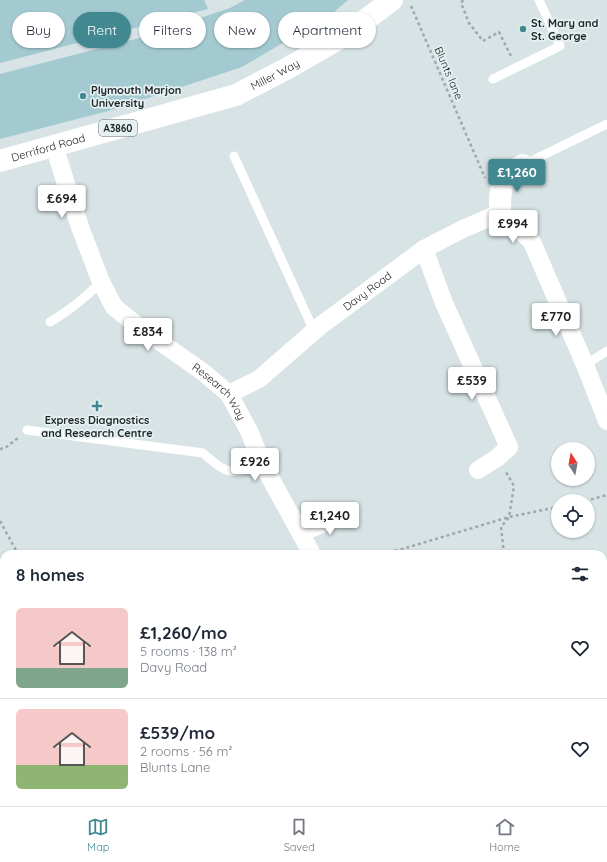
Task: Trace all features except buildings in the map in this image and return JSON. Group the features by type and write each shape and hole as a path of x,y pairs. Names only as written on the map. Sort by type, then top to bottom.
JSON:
{"main road":[{"name":"Miller Way","path":"236,95 288,68 347,34 392,0"},
{"name":"Derriford Road","path":"0,161 236,95"},
{"path":"507,219 500,193 503,182 508,174 523,165"}],"street":[{"name":"Research Way","path":"54,146 80,227 101,282 114,308 203,372 229,394 249,431 262,463 310,550"},
{"name":"Davy Road","path":"229,394 259,379 314,330 424,249 463,229 507,219"},
{"path":"507,219 532,242 585,365 607,421"},
{"path":"424,249 444,303 509,447 497,458 478,470"},
{"path":"301,533 347,513"}],"lane":[{"path":"493,79 560,46 539,0"},
{"path":"523,165 607,124"},
{"path":"234,156 314,330"},
{"path":"50,322 66,313 101,282"},
{"path":"585,365 607,351"},
{"path":"28,430 203,453 226,470 233,472 240,472 262,463"}],"path":[{"name":"Blunts lane","path":"408,0 474,153"},
{"path":"463,0 461,3 469,23 483,41 499,32 517,67"},
{"path":"0,449 5,448 28,430"},
{"path":"497,458 514,486 509,517 501,527 504,550"},
{"path":"595,498 607,495"},
{"path":"399,550 509,517 551,508"},
{"path":"0,521 16,550"}],"shaded area":[{"path":"0,0 204,0 208,9 196,12 139,12 139,27 131,29 131,12 73,12 73,44 65,46 65,12 12,12 12,48 58,48 0,63"},
{"path":"245,0 348,0 334,12 278,12 278,46 242,67 112,110 0,139 0,74 100,48 131,48 131,40 139,38 139,48 206,48 206,16 214,13 214,48 270,48 270,12 218,12 230,8"}],"place":[{"name":"St. Mary and St. George","path":"523,29"},
{"name":"Plymouth Marjon University","path":"83,96"},
{"name":"Express Diagnostics and Research Centre","path":"97,406"}]}
